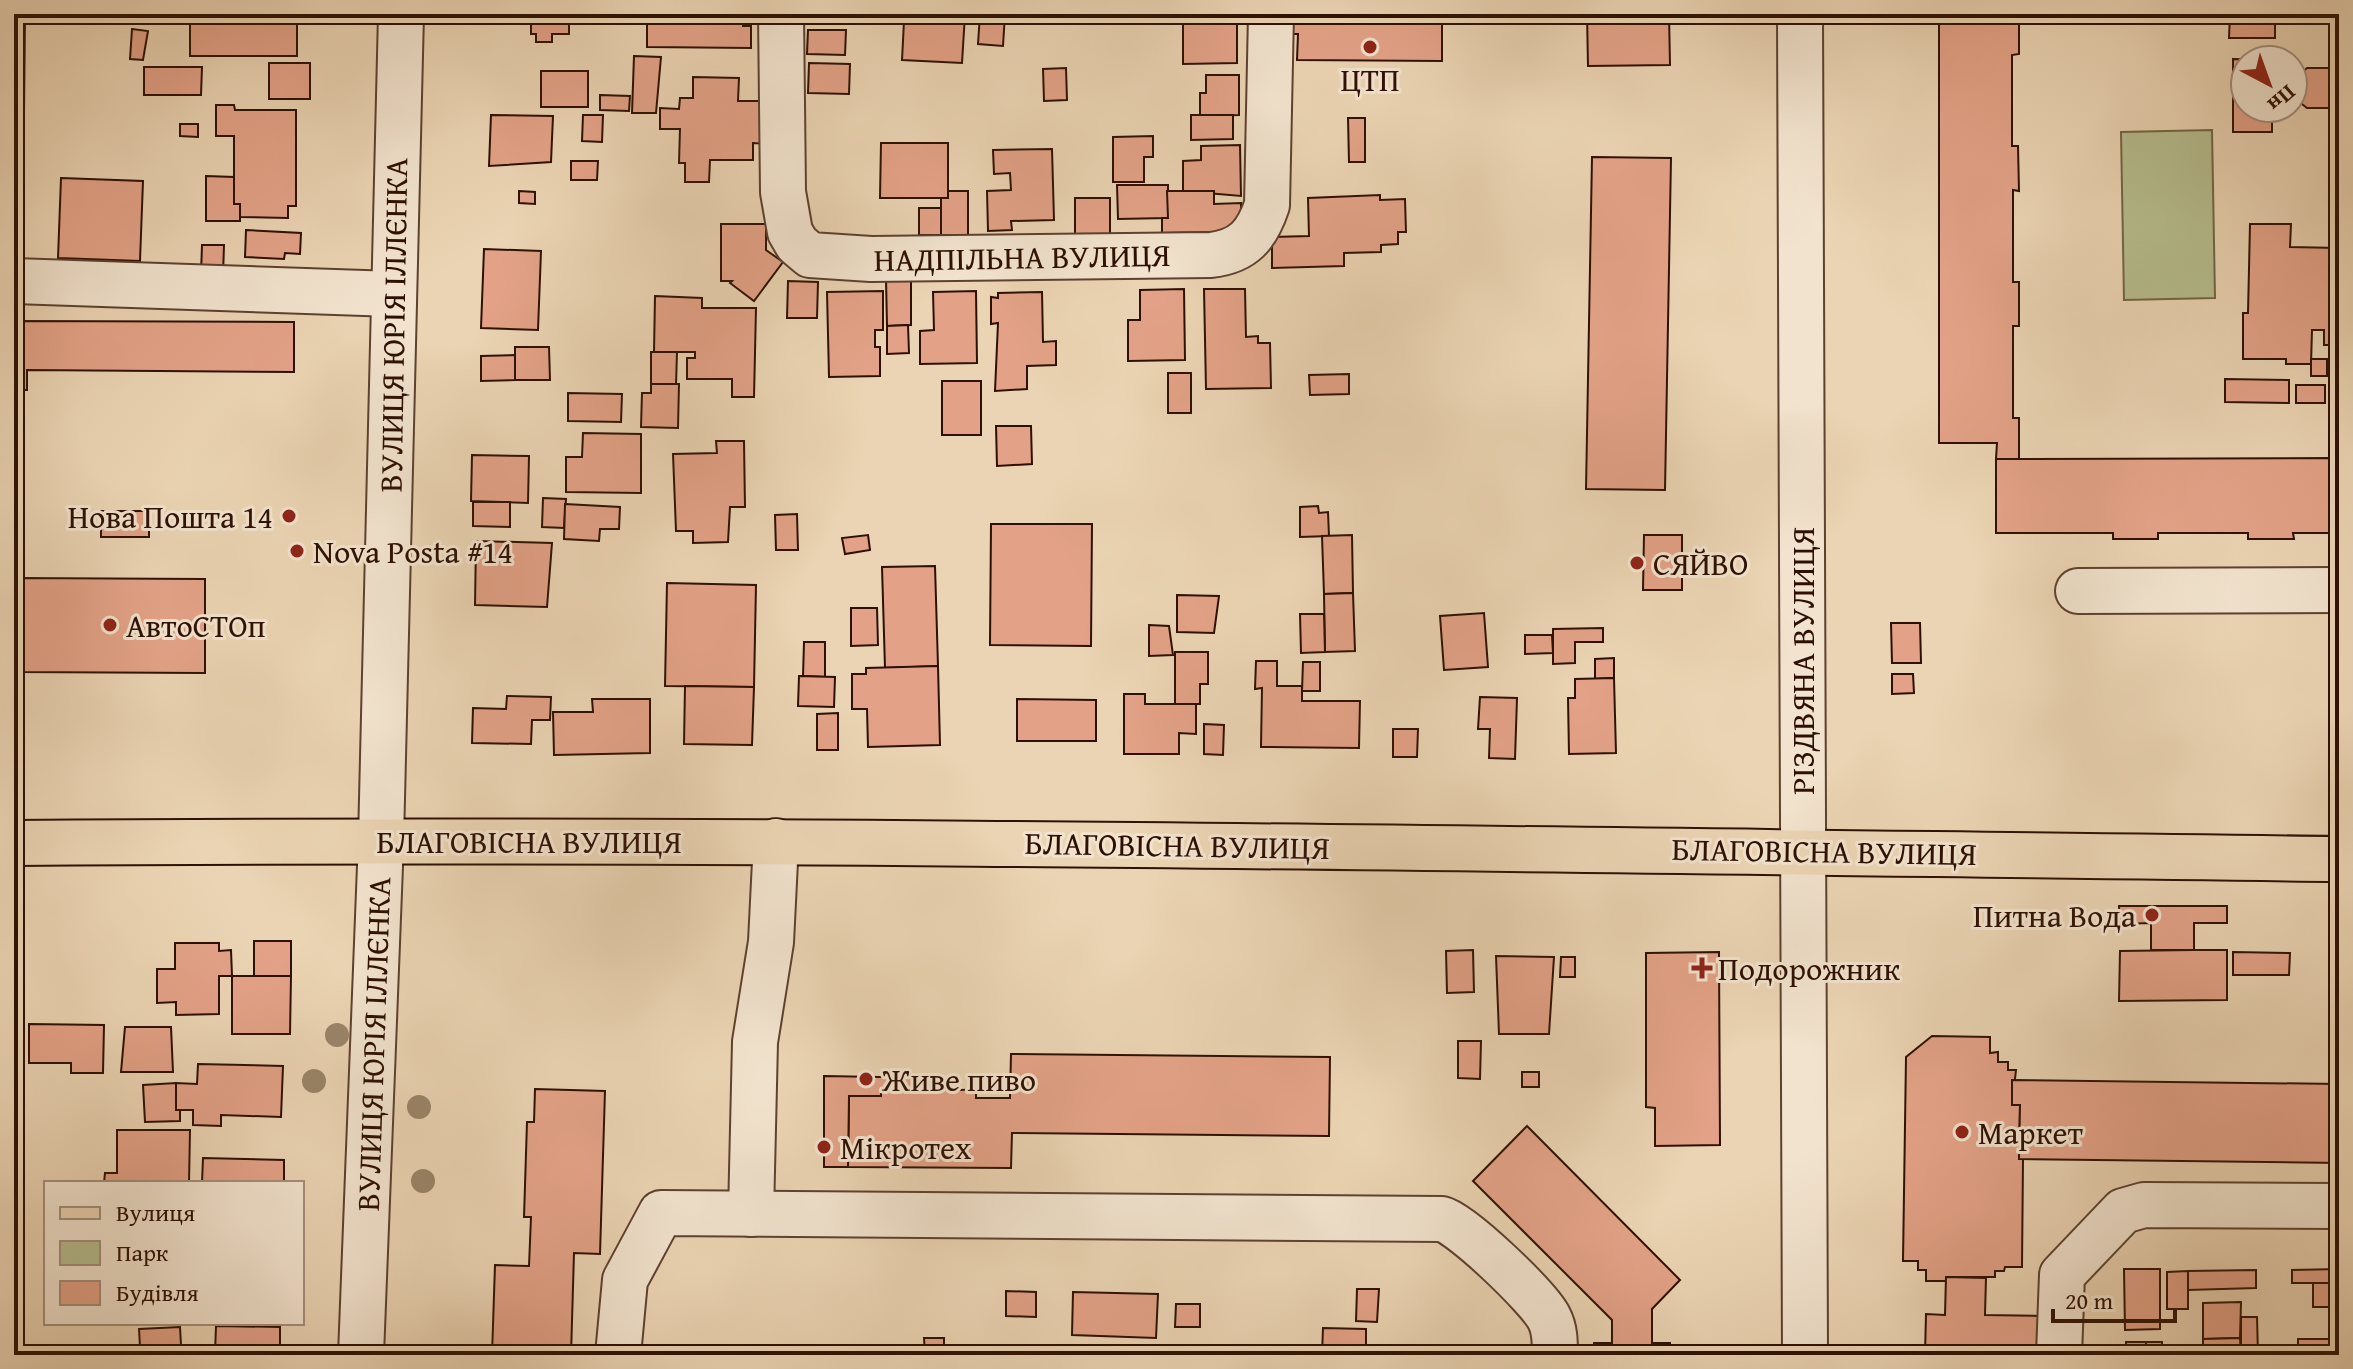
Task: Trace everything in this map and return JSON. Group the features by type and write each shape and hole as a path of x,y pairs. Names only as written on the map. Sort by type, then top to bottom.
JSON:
{"main road":[{"name":"БЛАГОВІСНА ВУЛИЦЯ","path":"14,843 776,841 1802,850 2339,859"}],"street":[{"name":"ВУЛИЦЯ ЮРІЯ ІЛЛЄНКА","path":"361,1355 381,840 401,14"},
{"name":"НАДПІЛЬНА ВУЛИЦЯ","path":"781,14 782,183 790,232 810,255 871,259 1211,255 1236,249 1259,229 1267,205 1271,14"},
{"name":"РІЗДВЯНА ВУЛИЦЯ","path":"1800,14 1805,1355"},
{"path":"14,281 394,294"},
{"path":"2078,591 2339,590"},
{"path":"751,1214 755,1042 771,942 776,841"},
{"path":"2059,1355 2062,1275 2123,1211 2144,1205 2339,1206"},
{"path":"618,1355 625,1280 661,1213 1442,1219 1461,1228 1543,1309 1552,1326 1555,1355"}],"green space":[{"path":"2212,130 2215,298 2124,300 2121,132"}],"building":[{"path":"14,14 25,14 24,114 14,114"},
{"path":"190,14 297,14 297,56 190,56"},
{"path":"495,14 569,14 569,34 552,34 552,42 536,42 536,34 531,34 531,19 495,18"},
{"path":"743,14 743,26 751,26 751,48 647,47 647,16"},
{"path":"921,14 965,14 962,63 902,60 904,21 920,22"},
{"path":"980,14 1005,14 1003,46 978,44"},
{"path":"1183,14 1237,14 1237,63 1183,64"},
{"name":"ЦТП","path":"1275,14 1472,14 1472,22 1442,22 1442,61 1297,60 1298,34 1275,34"},
{"path":"1587,14 1669,14 1670,65 1588,66"},
{"path":"1939,14 2019,14 2019,54 2012,55 2012,146 2018,146 2019,191 2013,190 2013,282 2019,282 2019,326 2013,326 2013,418 2019,418 2019,459 1996,459 1997,443 1939,443"},
{"path":"2230,14 2275,14 2275,38 2229,38"},
{"path":"2318,14 2339,14 2339,22 2318,22"},
{"path":"132,29 148,31 143,60 130,59"},
{"path":"808,30 846,30 845,55 807,54"},
{"path":"634,56 661,57 656,113 632,113"},
{"path":"269,63 310,63 310,99 269,99"},
{"path":"809,63 850,64 849,94 808,93"},
{"path":"144,67 202,67 201,95 144,95"},
{"path":"1066,68 1067,100 1044,101 1043,69"},
{"path":"2309,68 2339,68 2339,151 2333,151 2333,108 2309,108"},
{"path":"541,71 588,71 588,107 541,107"},
{"path":"1206,75 1239,75 1239,115 1200,116 1200,93 1206,93"},
{"path":"693,77 739,78 738,101 767,101 767,144 753,143 753,160 710,160 709,182 685,182 685,163 679,163 680,129 660,129 660,108 679,109 680,98 693,98"},
{"path":"600,95 630,96 629,111 600,110"},
{"path":"216,105 234,105 235,110 296,110 296,206 288,206 288,218 240,217 240,204 234,204 234,136 216,136"},
{"path":"491,115 553,116 551,162 489,166"},
{"path":"583,115 603,115 602,142 582,141"},
{"path":"1191,115 1233,115 1233,139 1191,140"},
{"path":"1348,118 1365,118 1365,162 1349,162"},
{"path":"180,124 198,124 198,137 180,136"},
{"path":"2233,124 2272,124 2272,132 2233,132"},
{"path":"1153,136 1153,157 1144,157 1144,182 1113,182 1113,137"},
{"path":"881,143 948,143 948,198 880,198"},
{"path":"1240,145 1241,196 1183,191 1183,161 1201,160 1201,146"},
{"path":"1052,149 1054,220 1011,221 1012,230 988,231 987,191 1011,190 1010,173 994,174 993,150"},
{"path":"1592,157 1671,158 1665,490 1586,489"},
{"path":"571,161 598,161 597,180 571,180"},
{"path":"14,168 21,168 20,215 14,215"},
{"path":"206,176 234,177 234,204 240,204 240,221 206,221"},
{"path":"61,178 143,181 140,261 58,258"},
{"path":"1117,185 1168,185 1168,218 1118,219"},
{"path":"519,191 535,192 535,204 519,203"},
{"path":"948,191 968,191 968,235 941,235 941,198 948,198"},
{"path":"1167,191 1214,191 1214,204 1241,203 1241,221 1220,232 1162,233 1162,218 1168,218"},
{"path":"1380,195 1380,200 1405,199 1406,232 1398,232 1398,244 1381,245 1381,252 1344,253 1344,266 1272,268 1272,237 1309,236 1308,198"},
{"path":"1075,198 1110,198 1110,235 1075,235"},
{"path":"919,208 941,208 941,235 919,235"},
{"path":"721,224 766,224 766,250 783,262 754,301 730,283 732,281 721,281"},
{"path":"2250,224 2291,224 2290,247 2339,248 2339,330 2335,330 2335,345 2324,345 2324,330 2312,330 2311,364 2286,364 2286,359 2243,359 2243,313 2248,313"},
{"path":"246,230 301,233 300,254 285,253 284,259 245,257"},
{"path":"202,245 224,245 223,275 201,274"},
{"path":"484,249 541,251 538,330 481,328"},
{"path":"886,279 911,279 911,325 887,326"},
{"path":"788,281 818,282 817,318 787,318"},
{"path":"1184,289 1185,360 1128,361 1128,320 1140,320 1140,290"},
{"path":"1204,289 1245,289 1246,337 1258,336 1258,343 1270,343 1271,388 1206,389"},
{"path":"883,291 883,330 875,330 875,347 880,347 880,376 829,377 827,292"},
{"path":"976,291 977,363 920,364 920,331 934,330 933,292"},
{"path":"1042,292 1043,342 1056,341 1056,365 1027,366 1027,389 995,391 998,323 991,324 991,297 998,298 998,293"},
{"path":"655,296 702,298 702,308 756,308 754,397 732,397 732,379 687,379 687,358 695,358 695,352 654,352"},
{"path":"14,321 294,322 294,372 27,370 27,390 14,390"},
{"path":"908,325 909,353 887,354 887,326"},
{"path":"515,347 549,347 550,380 515,380"},
{"path":"651,352 677,352 676,385 651,384"},
{"path":"515,355 515,380 481,381 481,356"},
{"path":"2311,359 2327,359 2327,376 2311,376"},
{"path":"1168,373 1191,373 1191,413 1168,413"},
{"path":"1349,374 1349,394 1310,395 1309,375"},
{"path":"2225,379 2289,380 2289,403 2225,402"},
{"path":"942,381 981,381 981,435 942,435"},
{"path":"651,384 679,384 678,428 641,427 642,393 651,393"},
{"path":"2296,385 2325,385 2325,403 2296,403"},
{"path":"568,393 622,394 621,422 568,421"},
{"path":"996,426 1031,426 1032,464 997,466"},
{"path":"583,433 641,434 641,493 566,492 566,457 582,457"},
{"path":"716,441 744,441 745,507 730,507 728,542 693,543 693,531 676,531 673,454 717,453"},
{"path":"472,455 529,456 528,503 471,501"},
{"path":"2339,458 2339,533 2293,533 2294,539 2248,539 2248,533 2158,533 2158,539 2113,539 2113,533 1996,533 1996,459"},
{"path":"543,498 566,499 564,528 542,527"},
{"path":"473,502 510,502 510,527 473,526"},
{"path":"565,504 620,507 619,529 600,529 599,541 564,539"},
{"path":"1318,506 1319,513 1328,512 1329,536 1300,537 1300,507"},
{"path":"101,511 149,511 149,537 101,537"},
{"path":"797,514 798,550 776,550 775,515"},
{"path":"991,524 1092,524 1091,646 990,645"},
{"path":"868,535 870,550 845,554 842,538"},
{"path":"1352,535 1353,593 1324,594 1322,536"},
{"path":"1644,535 1682,535 1682,590 1643,590"},
{"path":"476,541 552,543 547,607 475,605"},
{"path":"935,566 938,666 885,668 882,567"},
{"name":"АвтоСТОп","path":"14,578 205,579 205,673 14,672"},
{"path":"667,583 756,585 754,687 665,686"},
{"path":"1353,593 1355,651 1325,652 1324,594"},
{"path":"1177,595 1219,596 1214,633 1177,632"},
{"path":"851,608 877,608 878,645 851,646"},
{"path":"1484,613 1488,667 1444,670 1440,616"},
{"path":"1300,614 1324,614 1325,652 1301,653"},
{"path":"1891,623 1920,623 1921,663 1892,663"},
{"path":"1149,625 1169,626 1173,655 1149,656"},
{"path":"1603,628 1603,642 1575,642 1575,663 1553,664 1553,629"},
{"path":"1525,635 1552,635 1553,653 1525,654"},
{"path":"804,642 825,642 825,677 803,676"},
{"path":"1175,652 1208,652 1208,684 1200,684 1200,704 1175,704"},
{"path":"1614,658 1614,678 1595,679 1595,659"},
{"path":"1256,661 1277,661 1277,686 1302,686 1302,701 1360,701 1359,748 1261,747 1262,688 1255,689"},
{"path":"1303,662 1320,662 1320,691 1302,691"},
{"path":"938,666 940,745 868,747 867,709 852,709 852,674 866,674 866,668"},
{"path":"1892,674 1913,674 1914,693 1892,694"},
{"path":"799,676 835,677 834,707 798,706"},
{"path":"1614,678 1616,753 1569,754 1568,698 1575,698 1575,679"},
{"path":"685,686 754,687 752,745 684,744"},
{"path":"1124,694 1145,694 1145,704 1196,704 1196,734 1179,733 1179,754 1124,754"},
{"path":"507,696 551,697 550,720 532,720 531,744 472,743 473,708 506,709"},
{"path":"1480,697 1517,698 1515,759 1489,758 1490,729 1478,729"},
{"path":"592,699 650,699 650,753 554,755 553,712 593,712"},
{"path":"1017,699 1096,700 1096,741 1017,741"},
{"path":"838,713 838,750 817,750 817,714"},
{"path":"1204,724 1224,725 1223,755 1204,754"},
{"path":"1393,729 1418,729 1417,757 1393,757"},
{"path":"2119,906 2227,906 2227,923 2194,923 2194,950 2151,950 2151,923 2120,924"},
{"path":"254,941 291,941 291,976 254,976"},
{"path":"175,943 219,943 219,951 231,950 232,976 219,976 219,1014 176,1015 176,1002 157,1003 157,969 175,969"},
{"path":"1473,950 1474,992 1447,993 1446,951"},
{"path":"2227,950 2227,1000 2119,1001 2120,951"},
{"path":"1719,952 1720,1145 1655,1146 1655,1108 1646,1107 1646,953"},
{"path":"2233,952 2290,953 2289,975 2233,975"},
{"path":"1496,956 1554,957 1549,1034 1499,1034"},
{"path":"1561,957 1575,957 1575,977 1560,977"},
{"path":"232,976 291,976 290,1034 232,1034"},
{"path":"29,1024 104,1025 103,1073 71,1073 71,1063 29,1063"},
{"path":"125,1027 171,1027 173,1072 121,1072"},
{"path":"14,1031 23,1031 22,1056 14,1056"},
{"name":"Маркет","path":"1932,1036 1990,1037 1990,1053 1998,1052 1998,1062 2008,1062 2008,1070 2016,1070 2012,1105 2020,1105 2022,1267 2005,1267 2004,1271 1995,1271 1995,1277 1946,1277 1946,1281 1926,1281 1926,1270 1918,1270 1918,1261 1903,1261 1906,1057"},
{"path":"1458,1041 1481,1041 1480,1079 1458,1078"},
{"path":"1011,1054 1330,1057 1329,1136 1012,1133 1011,1168 848,1167 849,1096 881,1096 881,1089 976,1090 976,1098 1010,1098"},
{"path":"198,1064 283,1066 281,1117 221,1115 221,1126 193,1125 193,1110 176,1110 176,1083 197,1084"},
{"path":"1522,1072 1539,1072 1539,1087 1522,1087"},
{"path":"824,1076 933,1078 933,1090 881,1089 881,1096 849,1096 848,1167 824,1167"},
{"path":"2012,1080 2339,1084 2339,1163 2019,1159 2020,1105 2012,1105"},
{"path":"176,1083 176,1110 180,1110 180,1121 145,1122 143,1085"},
{"path":"535,1089 605,1091 600,1254 574,1253 571,1355 492,1355 495,1265 529,1266 531,1217 524,1217 527,1122 534,1122"},
{"path":"1527,1126 1680,1280 1652,1309 1652,1343 1670,1343 1670,1355 1594,1355 1594,1343 1612,1343 1612,1320 1473,1181"},
{"path":"117,1130 190,1130 189,1181 104,1181 105,1173 117,1173"},
{"path":"203,1158 284,1160 284,1181 202,1181"},
{"path":"2124,1269 2160,1269 2160,1329 2125,1330"},
{"path":"2339,1269 2339,1283 2292,1283 2292,1270"},
{"path":"2256,1270 2256,1288 2188,1290 2188,1271"},
{"path":"2188,1271 2188,1309 2167,1309 2167,1272"},
{"path":"1946,1277 1986,1278 1985,1315 2042,1316 2041,1355 1925,1355 1926,1314 1945,1315"},
{"path":"2313,1283 2339,1283 2339,1307 2313,1307"},
{"path":"1357,1289 1379,1289 1377,1322 1356,1321"},
{"path":"1006,1291 1036,1292 1036,1317 1006,1316"},
{"path":"1073,1292 1158,1294 1156,1338 1072,1335"},
{"path":"2241,1302 2240,1338 2203,1339 2203,1303"},
{"path":"1176,1304 1200,1304 1200,1327 1175,1327"},
{"path":"2241,1317 2257,1317 2258,1355 2241,1355"},
{"path":"216,1326 280,1327 280,1355 215,1353"},
{"path":"180,1327 181,1345 140,1347 139,1329"},
{"path":"1323,1328 1366,1329 1366,1355 1322,1355"},
{"path":"924,1338 944,1338 944,1347 976,1346 976,1355 925,1355"},
{"path":"2240,1338 2241,1355 2203,1355 2203,1339"},
{"path":"2298,1339 2339,1339 2339,1355 2298,1355"},
{"path":"2126,1342 2146,1342 2146,1355 2126,1355"},
{"path":"2146,1342 2162,1342 2162,1355 2146,1355"},
{"path":"1245,1345 1272,1345 1271,1355 1245,1355"}],"place":[{"name":"ЦТП","path":"1370,47"},
{"name":"Нова Пошта 14","path":"289,516"},
{"name":"Nova Posta #14","path":"297,551"},
{"name":"СЯЙВО","path":"1637,563"},
{"name":"АвтоСТОп","path":"110,625"},
{"name":"Питна Вода","path":"2152,915"},
{"name":"Подорожник","path":"1702,968"},
{"name":"Живе пиво","path":"866,1079"},
{"name":"Маркет","path":"1962,1132"},
{"name":"Мiкротех","path":"824,1147"}]}
